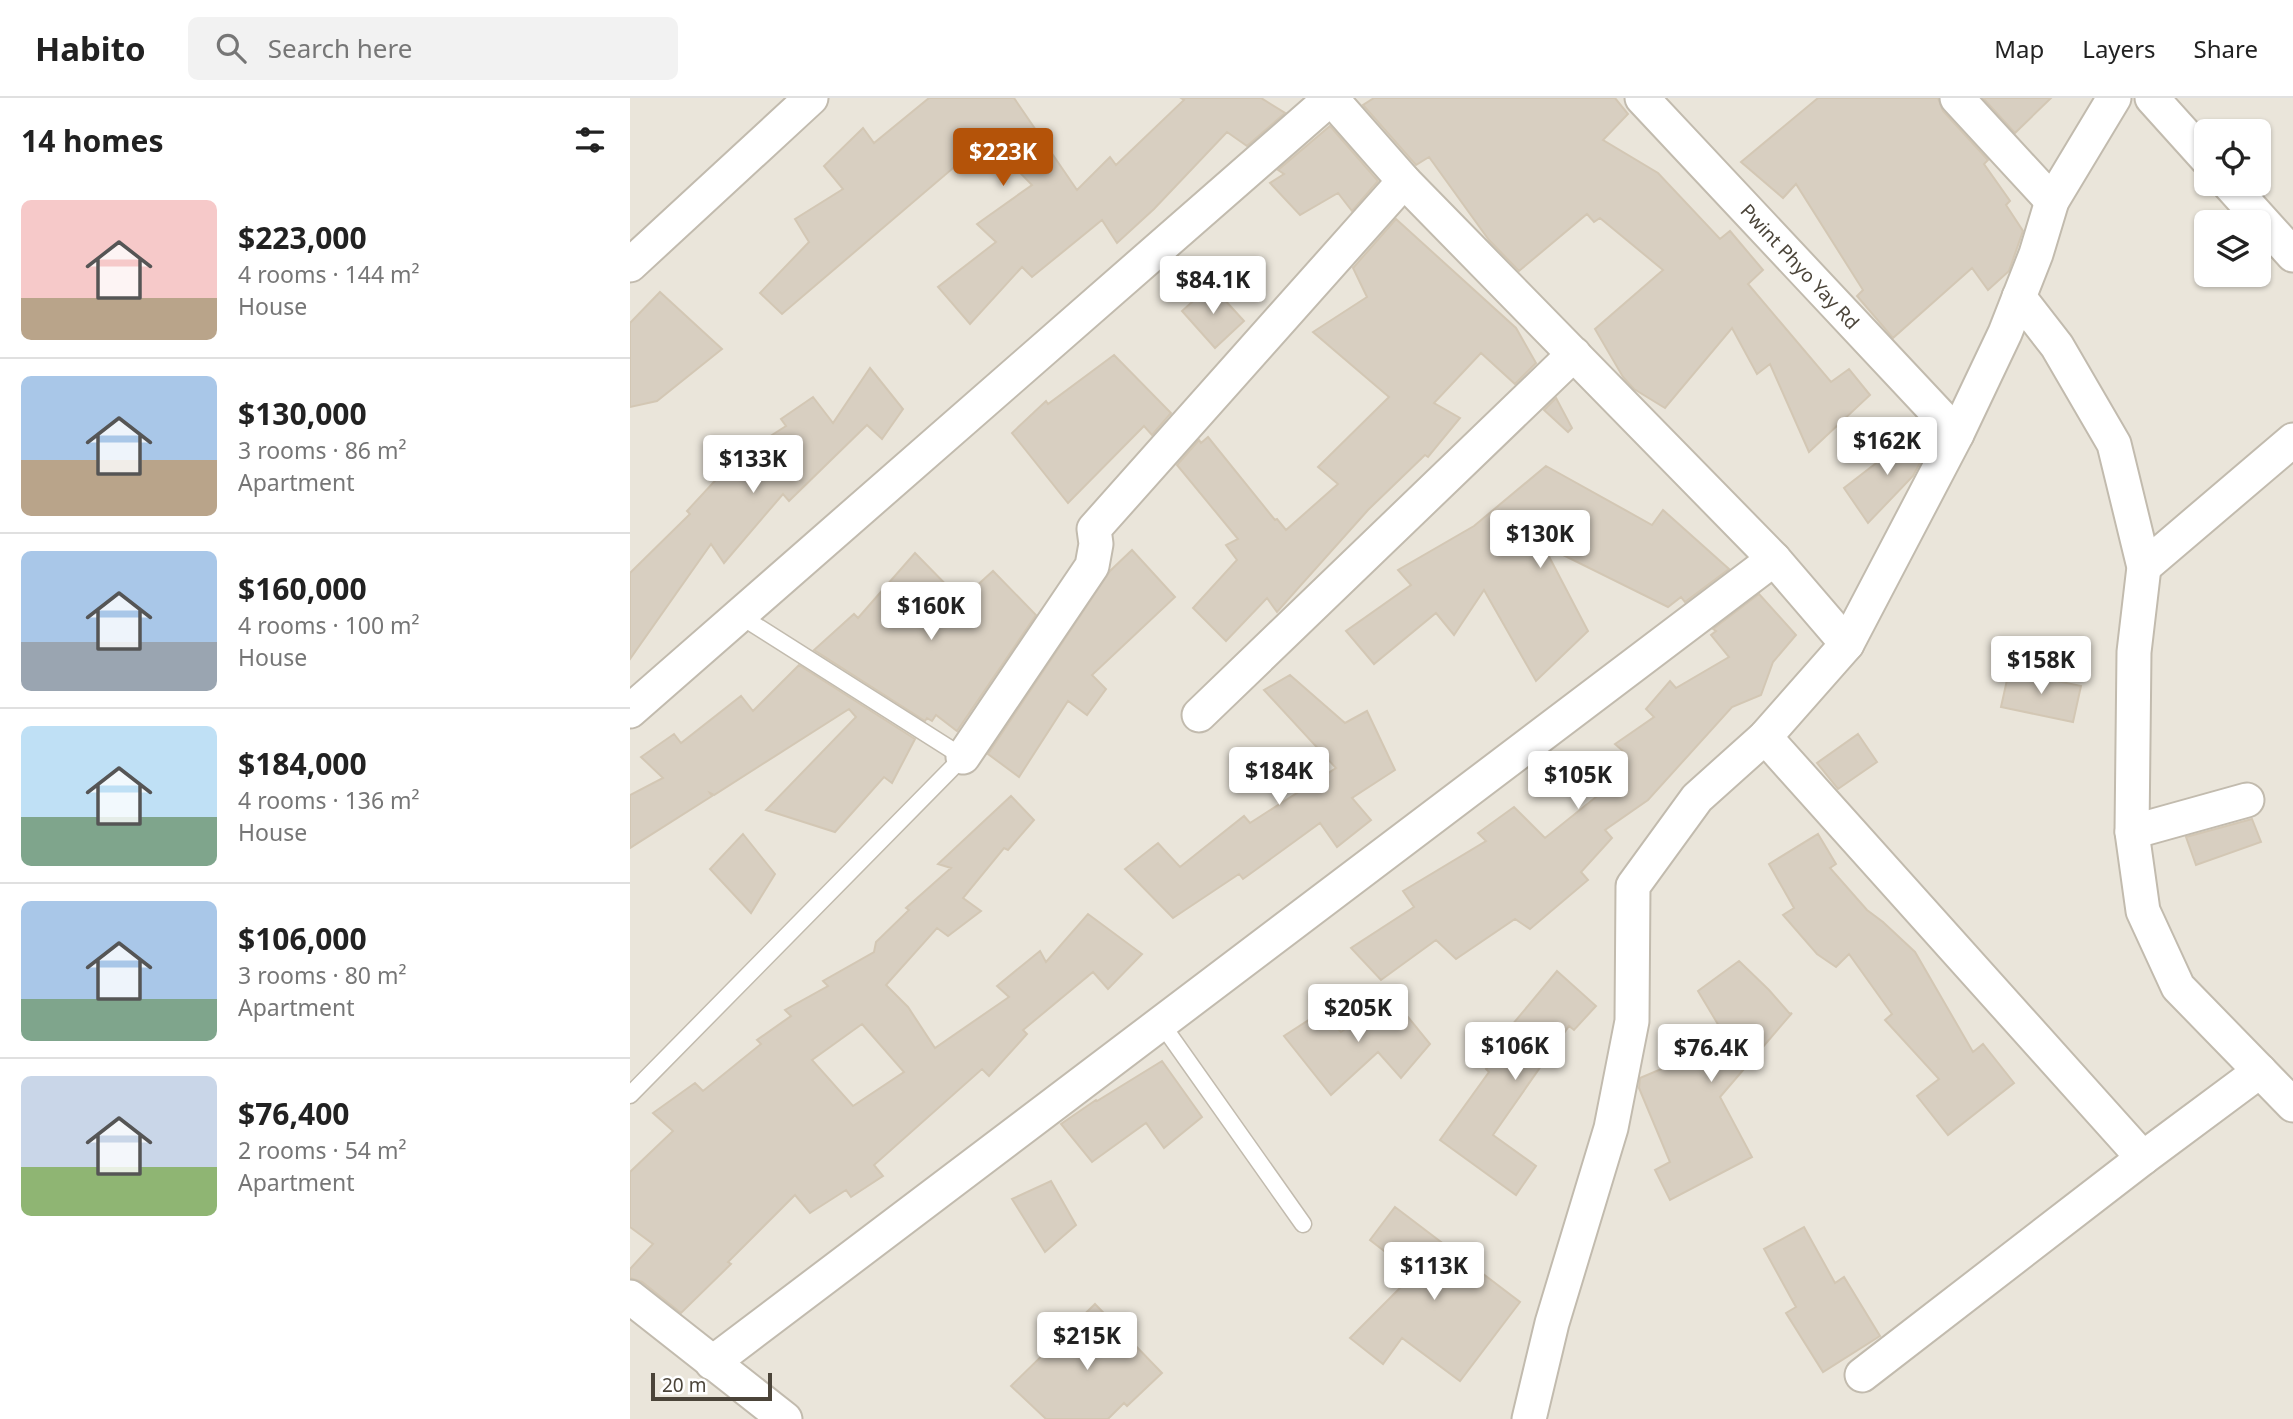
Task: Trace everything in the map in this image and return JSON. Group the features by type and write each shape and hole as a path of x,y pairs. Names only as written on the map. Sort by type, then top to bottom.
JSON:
{"street":[{"path":"630,265 811,98"},
{"path":"630,711 1331,98 1404,181 1774,559 1847,644"},
{"name":"Pwint Phyo Yay Rd","path":"1642,98 1957,434"},
{"path":"1958,98 2052,201"},
{"path":"1529,1419 1552,1323 1611,1128 1632,1021 1633,886 1697,798 1765,737 1847,644 1957,434 2005,333 2052,201 2114,98"},
{"path":"2152,98 2194,145"},
{"path":"963,757 1092,566 1096,544 1094,529 1404,181"},
{"path":"2240,196 2293,255"},
{"path":"2020,297 2057,346 2114,444 2144,566 2134,652 2132,832 2143,911 2178,987 2293,1105"},
{"path":"1199,715 1574,354"},
{"path":"2144,566 2293,440"},
{"path":"712,1363 1774,559"},
{"path":"1765,737 2143,1158"},
{"path":"2132,832 2247,800"},
{"path":"1861,1375 2260,1071"},
{"path":"630,1297 785,1419"}],"lane":[{"path":"630,1095 963,757 739,615"},
{"path":"1161,1023 1303,1224"}],"shaded area":[{"path":"630,98 2293,98 2293,1419 630,1419"}],"building":[{"path":"929,98 1014,98 1077,190 1110,157 1116,165 1184,100 1181,98 1261,98 1285,113 1247,146 1227,132 1154,209 1117,243 1102,220 1032,277 1022,267 970,324 938,287 996,242 977,224 1032,185 987,139 782,314 760,293 809,242 795,219 843,189 824,166 863,128 874,143"},
{"path":"1374,98 1615,98 1628,114 1603,140 1658,173 1720,239 1730,231 1763,270 1748,284 1831,382 1849,369 1870,395 1809,452 1770,364 1757,374 1732,328 1665,408 1634,389 1623,377 1595,329 1663,270 1600,218 1594,222 1587,214 1519,271 1489,240 1429,157 1416,165 1363,105"},
{"path":"1818,98 1938,98 1943,111 1988,160 1984,164 2010,201 2006,205 2023,231 2009,271 1988,290 1972,268 1893,338 1857,296 1863,290 1796,184 1783,198 1741,162"},
{"path":"1983,98 2051,98 2015,133"},
{"path":"1330,126 1378,181 1352,211 1338,193 1300,215 1270,183 1284,174 1278,170"},
{"path":"1396,219 1516,328 1536,363 1515,384 1481,353 1434,403 1460,418 1428,457 1425,455 1368,510 1277,612 1267,598 1226,641 1193,608 1237,560 1226,545 1238,539 1177,465 1199,440 1201,443 1208,437 1286,530 1338,484 1318,467 1389,397 1313,332 1367,297 1353,268"},
{"path":"1211,285 1244,321 1215,348 1182,311"},
{"path":"660,292 722,349 657,401 630,407 630,323"},
{"path":"1114,355 1171,413 1152,435 1144,426 1068,503 1012,433 1046,401 1048,404"},
{"path":"870,368 903,409 882,439 867,425 789,501 783,494 724,563 711,544 630,659 630,573 690,514 687,511 736,458 786,426 781,419 813,397 833,423"},
{"path":"1556,398 1572,428 1568,432 1544,410"},
{"path":"1919,430 1928,448 1913,476 1868,523 1844,488"},
{"path":"1546,466 1652,525 1663,510 1729,569 1685,602 1681,597 1668,607 1543,545 1588,631 1536,681 1484,590 1454,635 1436,613 1374,664 1346,631 1411,585 1398,570 1474,526"},
{"path":"1132,550 1175,597 1092,675 1106,689 1087,715 1068,701 1019,777 988,754 1110,571"},
{"path":"915,553 961,600 993,571 1036,615 957,731 936,715 932,721 927,718 925,721 814,650 854,614 858,618"},
{"path":"1759,594 1796,635 1773,662 1761,695 1732,707 1648,800 1605,830 1612,838 1581,872 1588,880 1530,929 1515,919 1456,959 1436,940 1381,980 1351,948 1414,907 1403,891 1486,841 1478,833 1514,807 1545,838 1606,789 1593,775 1623,751 1615,744 1654,717 1646,709 1670,681 1676,688 1729,657 1711,635 1716,631 1713,629"},
{"path":"799,665 915,739 892,783 884,777 835,832 766,810 856,717 849,709 714,795 710,793 712,796 630,848 630,795 663,778 641,757 674,734 681,743 741,696 753,711"},
{"path":"2009,671 2081,686 2073,722 2001,707"},
{"path":"1290,675 1345,723 1367,711 1395,770 1352,798 1371,820 1337,847 1320,823 1243,879 1239,874 1173,918 1125,869 1158,843 1180,867 1244,816 1250,823 1336,768 1264,690"},
{"path":"1858,734 1877,762 1838,789 1817,763"},
{"path":"1011,796 1034,820 1008,850 1004,848 963,898 981,911 948,936 937,928 886,985 908,1007 935,1048 1009,997 997,986 1040,951 1046,962 1088,914 1142,954 1108,989 1093,972 1023,1030 1027,1034 989,1076 982,1069 874,1165 883,1176 851,1197 846,1190 810,1213 795,1195 681,1313 642,1282 630,1278 630,1269 653,1244 630,1227 630,1172 673,1131 653,1113 695,1083 703,1091 761,1044 757,1040 791,1016 785,1010 828,986 823,981 874,952 876,942 909,910 906,908 951,868 938,864","holes":["862,1024 904,1072 853,1106 812,1060"]},
{"path":"2252,819 2261,842 2196,865 2186,837"},
{"path":"743,834 775,874 751,913 710,869"},
{"path":"1818,834 1836,864 1830,868 1867,910 1915,952 1973,1052 1983,1044 2014,1083 1948,1135 1917,1096 1939,1079 1885,1020 1892,1014 1849,954 1836,967 1817,954 1783,915 1794,908 1769,864"},
{"path":"1739,961 1790,1014 1792,1013 1720,1097 1752,1157 1670,1200 1655,1170 1670,1162 1639,1088 1640,1078 1728,1041 1698,991"},
{"path":"1557,971 1596,1006 1574,1030 1569,1026 1493,1135 1536,1166 1516,1195 1440,1140 1489,1072 1486,1069 1514,1036 1507,1031"},
{"path":"1390,995 1430,1044 1401,1078 1378,1052 1331,1095 1284,1036 1321,1012 1341,1032"},
{"path":"1162,1061 1202,1117 1164,1148 1146,1123 1092,1162 1061,1124"},
{"path":"1051,1181 1076,1225 1045,1252 1012,1199"},
{"path":"1395,1207 1520,1302 1460,1381 1402,1338 1383,1364 1350,1338 1414,1274 1370,1240"},
{"path":"1804,1227 1835,1283 1844,1277 1880,1336 1823,1372 1786,1313 1796,1307 1764,1249"},
{"path":"1095,1304 1162,1373 1127,1406 1124,1403 1108,1419 1046,1419 1011,1386"}]}
